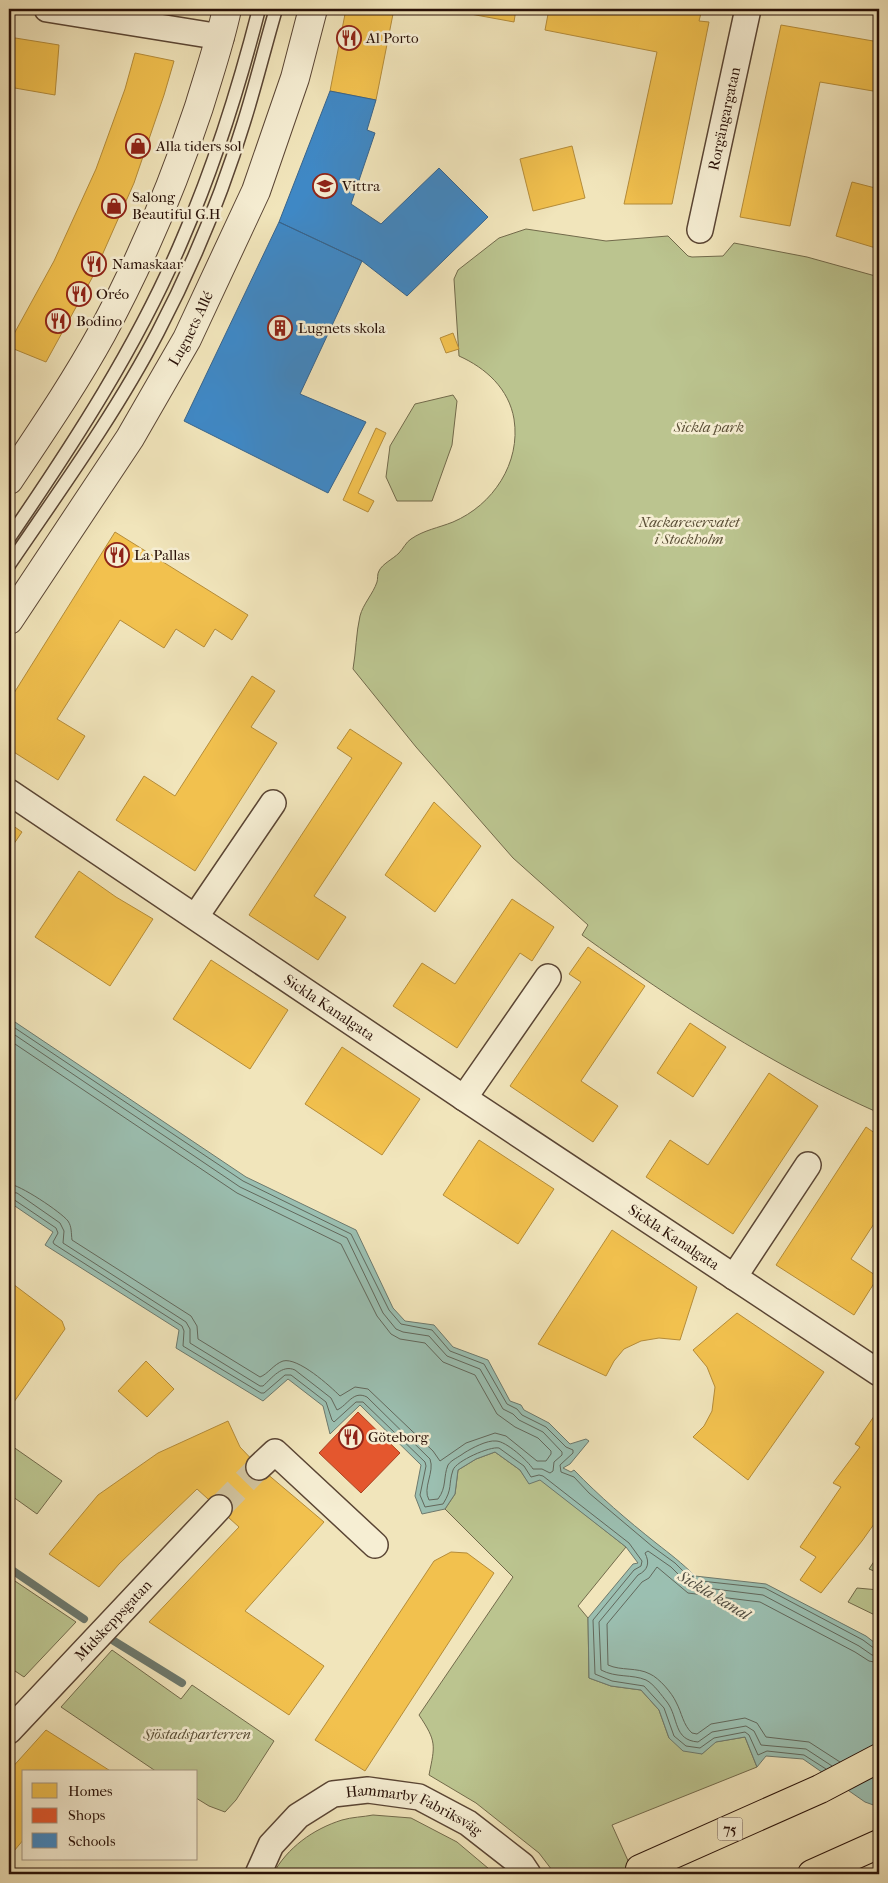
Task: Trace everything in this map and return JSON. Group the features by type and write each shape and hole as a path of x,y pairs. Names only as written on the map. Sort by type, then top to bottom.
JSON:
{"highway":[{"name":"75","path":"640,1869 820,1789 879,1758"},
{"path":"812,1874 879,1844"}],"street":[{"path":"47,9 221,37"},
{"path":"9,480 57,409 102,333 141,257 181,162 221,37 227,9"},
{"name":"Lugnets Allé","path":"9,620 130,438 187,339 256,191 295,78 313,9"},
{"name":"Rorgängargatan","path":"700,230 748,9"},
{"name":"Sickla Kanalgata","path":"9,792 464,1098 879,1372"},
{"path":"196,916 273,802"},
{"path":"464,1098 548,978"},
{"name":"Sickla Kanalgata","path":"734,1277 808,1166"},
{"path":"259,1467 275,1452 376,1544"},
{"name":"Midskeppsgatan","path":"9,1731 220,1508"},
{"name":"Hammarby Fabriksväg","path":"258,1874 271,1845 298,1816 333,1794 368,1790 419,1797 468,1823 522,1865 528,1874"}],"lane":[{"path":"9,538 82,428 115,373 142,326 183,240 210,172 227,121 259,9"},
{"path":"9,565 116,404 158,332 199,245 227,174 276,9"}],"green space":[{"name":"Nackareservatet i Stockholm","path":"526,229 606,241 668,236 688,256 692,257 723,256 734,243 807,257 879,277 879,1113 801,1075 726,1032 653,985 582,935 588,925 513,858 416,747 353,669 360,616 375,586 380,568 399,553 411,539 426,531 453,522 480,505 492,494 508,466 513,451 515,435 511,408 502,389 487,373 459,356 454,279 458,270 499,238"},
{"path":"453,395 457,401 452,445 432,501 397,501 386,477 390,446 415,404"},
{"path":"9,1444 62,1481 37,1514 9,1494"},
{"path":"495,1452 520,1470 529,1483 540,1479 626,1547 578,1606 588,1618 589,1678 611,1686 641,1690 659,1710 669,1738 702,1754 715,1742 745,1737 757,1767 612,1825 634,1874 555,1874 539,1853 476,1803 429,1775 433,1757 432,1738 419,1715 513,1577 445,1509 455,1494 458,1470 476,1459"},
{"path":"879,1554 879,1573 869,1569"},
{"path":"9,1577 76,1622 24,1677 9,1667"},
{"path":"857,1588 879,1590 879,1617 848,1602"},
{"name":"Sjöstadsparterren","path":"112,1650 181,1699 192,1685 274,1741 236,1800 225,1812 198,1799 198,1770 154,1770 61,1707"},
{"path":"373,1815 411,1818 457,1842 495,1874 273,1874 293,1848 311,1834 342,1820"}],"water":[{"name":"Sickla kanal","path":"9,1018 246,1177 356,1230 393,1308 405,1321 434,1325 453,1347 488,1360 510,1401 521,1405 524,1410 549,1423 570,1444 586,1439 589,1441 570,1464 563,1468 571,1472 574,1470 634,1526 695,1576 766,1584 866,1636 879,1646 879,1807 865,1802 803,1759 766,1756 757,1767 745,1737 716,1742 702,1754 683,1751 669,1738 659,1710 641,1690 611,1686 589,1678 588,1618 633,1564 638,1563 626,1547 540,1480 529,1484 520,1470 495,1452 476,1459 458,1470 455,1494 445,1509 422,1514 415,1496 421,1465 360,1405 330,1434 323,1406 288,1379 263,1401 176,1348 179,1330 45,1245 53,1232 9,1202"}],"building: Homes":[{"path":"346,9 394,9 376,100 330,91"},
{"path":"443,9 516,9 514,22"},
{"path":"549,9 675,9 701,13 699,21 709,22 672,204 624,204 657,52 545,30"},
{"path":"781,25 879,42 879,92 820,82 790,226 740,217"},
{"path":"9,37 59,45 55,95 9,87"},
{"path":"135,53 174,61 134,183 92,278 46,362 9,347 9,343 54,261 96,169 125,89"},
{"path":"572,146 585,198 533,211 520,159"},
{"path":"852,182 879,189 879,249 836,236"},
{"path":"453,333 459,349 446,353 440,338"},
{"path":"376,428 386,433 358,493 374,501 368,512 343,500"},
{"path":"115,532 248,615 232,640 215,629 204,647 176,629 164,648 120,620 57,719 85,736 58,780 9,749 9,701"},
{"path":"252,676 275,691 251,727 277,743 195,871 116,820 144,776 175,796"},
{"path":"350,729 402,763 314,896 346,917 318,960 249,915 352,758 337,748"},
{"path":"434,802 481,846 435,912 385,875"},
{"path":"9,823 22,832 9,851"},
{"path":"79,871 116,897 153,919 110,986 35,937"},
{"path":"512,899 554,927 532,961 520,953 457,1048 393,1006 422,963 455,984"},
{"path":"588,947 645,986 581,1081 618,1106 593,1142 510,1086 581,982 569,974"},
{"path":"211,960 288,1010 250,1069 173,1019"},
{"path":"690,1023 726,1047 693,1097 657,1073"},
{"path":"342,1047 420,1099 382,1155 305,1104"},
{"path":"769,1073 818,1106 733,1234 646,1177 670,1140 708,1165"},
{"path":"866,1127 879,1136 879,1216 851,1259 878,1277 854,1315 776,1265"},
{"path":"479,1140 554,1189 518,1244 443,1195"},
{"path":"612,1230 697,1287 680,1340 659,1338 641,1341 624,1349 614,1361 606,1376 538,1344"},
{"path":"9,1281 62,1321 65,1329 9,1409"},
{"path":"737,1313 824,1372 748,1480 693,1437 704,1426 712,1411 715,1387 707,1367 693,1350"},
{"path":"146,1361 174,1389 147,1417 118,1391"},
{"path":"879,1409 879,1517 821,1593 800,1580 816,1557 800,1547 841,1487 833,1483 860,1447 855,1444"},
{"path":"228,1421 240,1447 259,1467 324,1522 245,1611 324,1666 289,1715 149,1622 239,1527 197,1489 119,1564 99,1587 49,1554 98,1495 158,1453"},
{"path":"451,1552 467,1553 494,1573 365,1771 315,1740 434,1561"},
{"path":"46,1730 109,1770 22,1770 22,1841 9,1857 9,1771"}],"building: Shops":[{"path":"358,1412 400,1453 361,1493 319,1453"}],"building: Schools":[{"name":"Vittra","path":"330,91 376,100 367,130 375,133 351,204 381,224 439,168 488,217 407,296 362,261 279,222"},
{"name":"Lugnets skola","path":"279,222 362,261 300,394 366,422 328,493 184,421"}],"waterway":[{"path":"9,1568 84,1619"},
{"path":"114,1641 182,1683"}],"tunnel":[{"path":"219,1508 259,1467"}],"place":[{"name":"Al Porto","path":"349,38"},
{"name":"Alla tiders sol","path":"138,146"},
{"name":"Vittra","path":"325,186"},
{"name":"Salong Beautiful G.H","path":"114,206"},
{"name":"Namaskaar","path":"94,264"},
{"name":"Oréo","path":"79,294"},
{"name":"Bodino","path":"58,321"},
{"name":"Lugnets skola","path":"280,328"},
{"name":"La Pallas","path":"117,555"},
{"name":"Göteborg","path":"351,1437"}],"park label":[{"name":"Sickla park","path":"709,427"}]}
